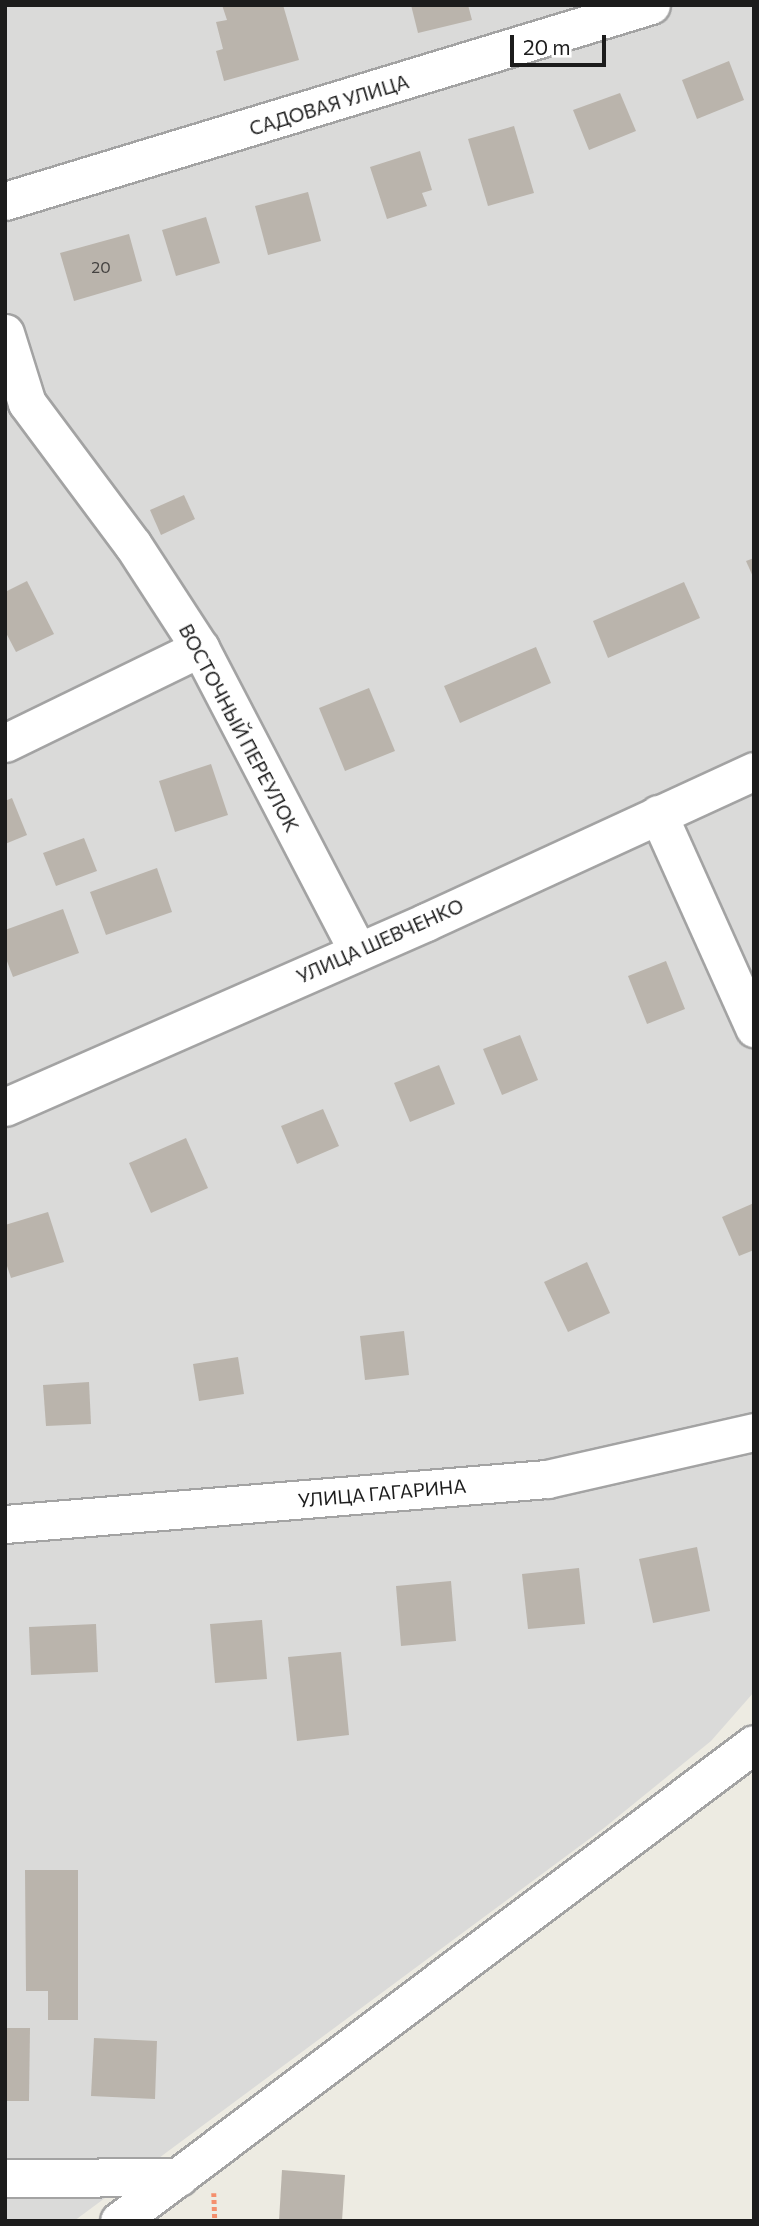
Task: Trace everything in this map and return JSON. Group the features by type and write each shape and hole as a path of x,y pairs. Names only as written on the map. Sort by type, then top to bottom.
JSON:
{"street":[{"name":"САДОВАЯ УЛИЦА","path":"5,201 651,5"},
{"name":"ВОСТОЧНЫЙ ПЕРЕУЛОК","path":"5,333 27,403 133,545 200,648 358,951"},
{"path":"5,743 200,648"},
{"name":"УЛИЦА ШЕВЧЕНКО","path":"5,1107 358,951 754,771"},
{"path":"658,814 754,1028"},
{"name":"УЛИЦА ГАГАРИНА","path":"5,1524 547,1479 754,1432"},
{"path":"119,2221 754,1744"},
{"path":"5,2178 179,2177"}],"shaded area":[{"path":"5,5 754,5 754,1692 711,1741 604,1828 74,2221 5,2221"}],"building":[{"path":"222,5 283,5 299,60 224,81 216,51 223,49 216,22 227,20"},
{"path":"411,5 468,5 472,20 418,33"},
{"path":"729,61 744,100 697,119 682,80"},
{"path":"620,93 636,131 589,150 573,110"},
{"path":"514,126 534,193 488,206 468,139"},
{"path":"420,151 432,190 422,193 427,206 387,219 370,167"},
{"path":"308,192 321,241 268,255 255,206"},
{"path":"206,217 220,263 176,276 162,230"},
{"path":"129,234 142,281 74,301 60,253"},
{"path":"184,495 195,519 161,535 150,510"},
{"path":"754,558 754,579 746,561"},
{"path":"27,581 54,634 16,652 5,631 5,592"},
{"path":"684,582 700,618 608,658 593,621"},
{"path":"536,647 551,683 460,723 444,686"},
{"path":"369,688 395,751 345,771 319,708"},
{"path":"211,764 228,815 175,832 159,781"},
{"path":"12,798 27,835 5,844 5,801"},
{"path":"84,838 97,871 56,886 43,853"},
{"path":"157,868 172,912 106,935 90,892"},
{"path":"63,909 79,953 13,977 5,956 5,930"},
{"path":"666,961 685,1009 647,1024 628,976"},
{"path":"520,1035 538,1080 502,1095 483,1049"},
{"path":"439,1065 455,1104 410,1122 394,1083"},
{"path":"323,1109 339,1146 297,1164 281,1126"},
{"path":"186,1138 208,1188 151,1213 129,1163"},
{"path":"754,1203 754,1250 739,1256 722,1217"},
{"path":"48,1212 64,1262 11,1278 5,1260 5,1225"},
{"path":"587,1262 610,1313 568,1332 544,1282"},
{"path":"404,1331 409,1375 365,1380 360,1336"},
{"path":"238,1357 244,1394 199,1401 193,1364"},
{"path":"89,1382 91,1424 46,1426 43,1385"},
{"path":"697,1547 710,1611 653,1623 639,1559"},
{"path":"579,1568 585,1624 528,1629 522,1574"},
{"path":"451,1581 456,1641 401,1646 396,1586"},
{"path":"262,1620 267,1679 215,1683 210,1624"},
{"path":"96,1624 98,1672 31,1675 29,1627"},
{"path":"341,1652 349,1735 297,1741 288,1657"},
{"path":"25,1870 78,1870 78,2020 48,2020 48,1991 26,1991"},
{"path":"5,2028 30,2028 29,2101 5,2101"},
{"path":"94,2038 157,2041 155,2099 91,2096"},
{"path":"282,2170 345,2175 342,2221 279,2221"}]}
